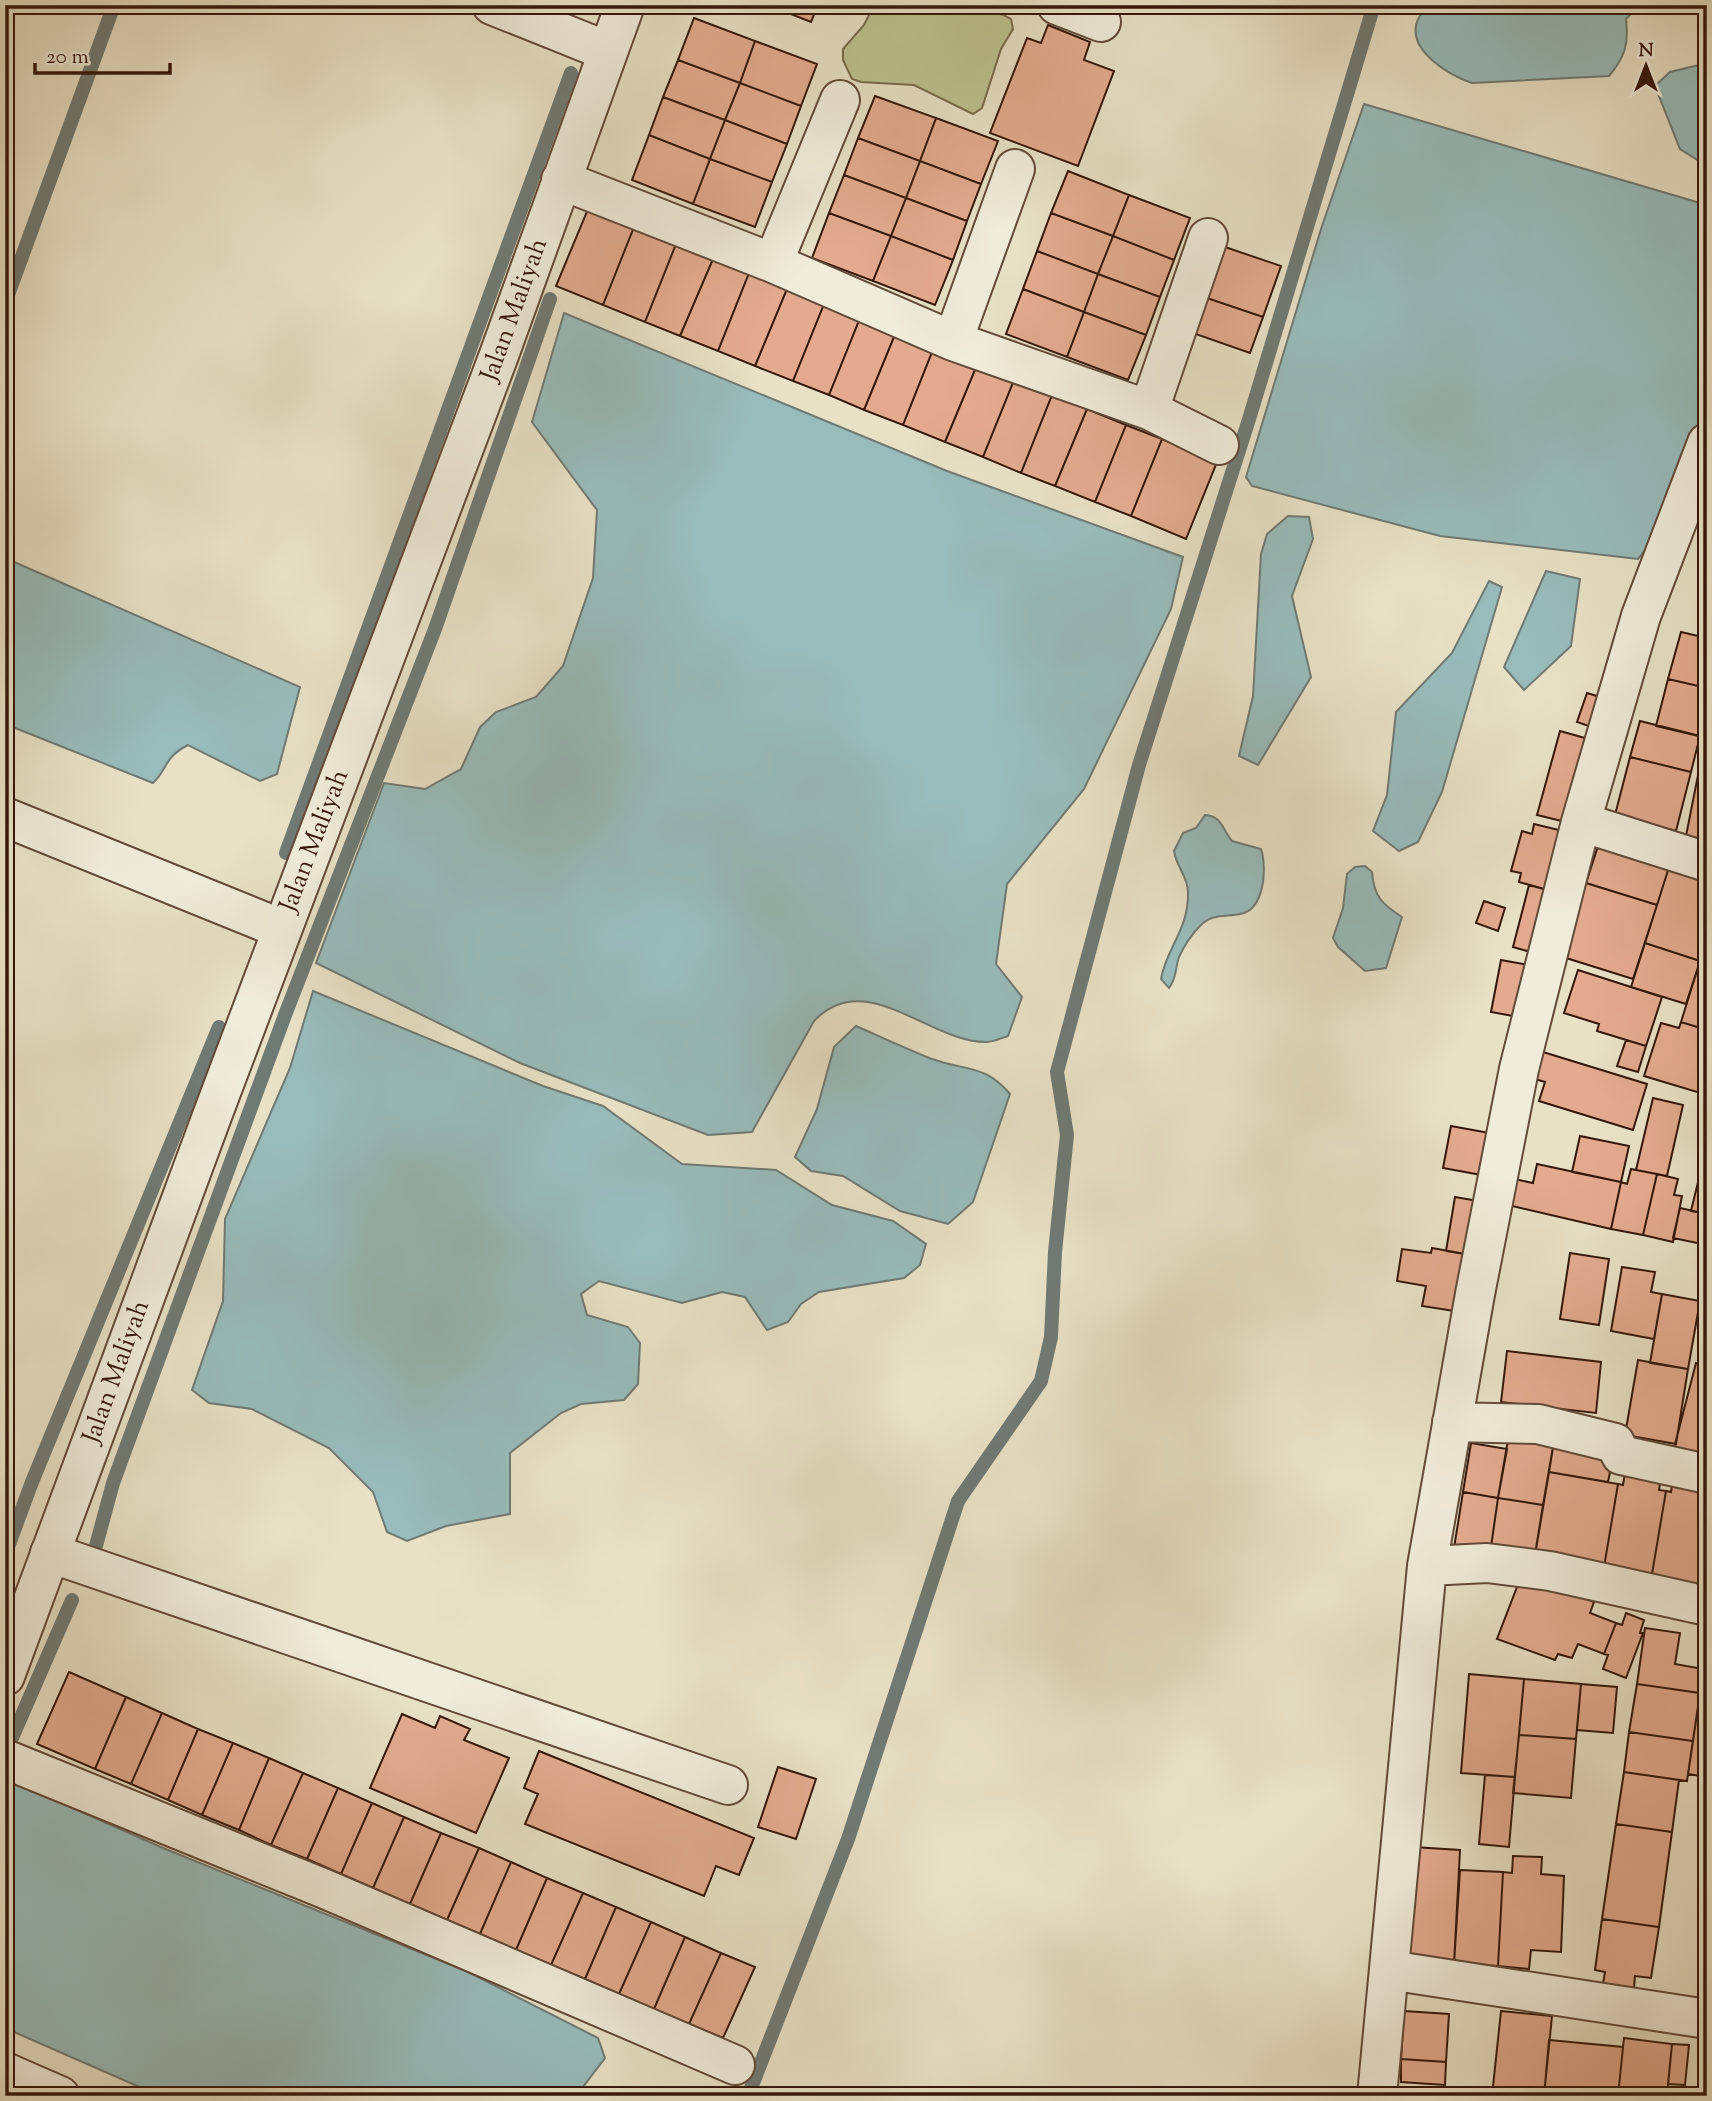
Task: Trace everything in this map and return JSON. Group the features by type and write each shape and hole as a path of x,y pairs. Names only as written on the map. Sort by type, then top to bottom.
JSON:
{"street":[{"path":"492,5 607,51"},
{"name":"Jalan Maliyah","path":"5,1676 282,929 567,182 607,51 625,5"},
{"path":"1057,5 1101,22"},
{"path":"773,263 841,100"},
{"path":"953,341 1016,169"},
{"path":"567,182 773,263 953,341 1149,410 1219,445"},
{"path":"1149,410 1208,238"},
{"path":"1377,2096 1427,1566 1519,1069 1581,822 1641,616 1707,443"},
{"path":"5,817 282,929"},
{"path":"1581,822 1707,862"},
{"path":"1452,1422 1538,1424 1615,1443 1621,1455 1707,1474"},
{"path":"50,1553 728,1785"},
{"path":"1427,1566 1486,1563 1550,1571 1707,1606"},
{"path":"14,1763 325,1889 735,2065"},
{"path":"1389,1970 1707,2019"},
{"path":"5,2072 60,2096"}],"green space":[{"path":"874,5 964,6 998,13 1011,19 1013,29 1001,49 982,108 973,114 914,85 861,82 852,79 843,60 843,49 864,25"}],"water":[{"path":"1427,5 1639,5 1626,19 1625,50 1609,76 1472,83 1434,62 1420,45 1416,36 1416,23"},
{"path":"1707,63 1707,166 1680,149 1655,86 1670,72"},
{"path":"1364,104 1707,205 1707,417 1667,522 1638,559 1440,536 1252,486 1246,477 1321,229"},
{"path":"564,313 947,471 1183,557 1171,609 1084,789 1007,884 996,964 1022,997 1008,1036 987,1042 965,1039 876,1004 855,1001 834,1006 814,1021 752,1132 708,1135 520,1063 316,963 384,783 425,789 461,769 480,727 496,712 536,697 563,666 593,578 597,510 532,422"},
{"path":"1288,516 1309,517 1313,539 1292,596 1311,677 1258,765 1239,756 1253,696 1261,554 1267,534"},
{"path":"5,558 300,687 277,774 260,781 188,745 174,754 153,783 5,724"},
{"path":"1546,571 1580,579 1571,646 1524,690 1504,667"},
{"path":"1489,581 1502,587 1442,792 1418,842 1399,851 1373,831 1387,795 1396,712 1452,653"},
{"path":"1205,815 1215,818 1232,841 1261,849 1264,866 1262,887 1255,905 1248,911 1214,917 1197,929 1179,957 1175,977 1169,988 1161,979 1185,917 1188,892 1174,851 1183,833 1196,828"},
{"path":"1365,866 1372,872 1380,899 1402,917 1386,968 1365,971 1338,947 1333,938 1343,908 1347,874 1355,867"},
{"path":"313,991 543,1086 603,1106 682,1164 776,1170 832,1205 893,1221 926,1244 920,1265 904,1278 819,1292 801,1304 788,1322 767,1330 745,1297 722,1292 682,1303 599,1281 581,1294 587,1315 628,1327 640,1343 638,1384 624,1400 581,1404 561,1413 510,1453 510,1514 446,1526 407,1541 387,1532 373,1492 329,1448 252,1409 209,1403 192,1390 223,1301 225,1219 290,1068"},
{"path":"856,1026 932,1059 983,1073 1001,1084 1010,1094 973,1202 948,1224 900,1211 843,1176 811,1171 795,1157 817,1109 834,1047"},
{"path":"14,1782 163,1848 466,1971 598,2038 605,2058 576,2096 160,2096 5,2028 5,1788"}],"building":[{"path":"768,5 818,5 811,22"},
{"path":"694,18 755,41 740,83 678,60"},
{"path":"1048,25 1090,42 1084,60 1114,71 1078,166 990,133 1027,38 1041,43"},
{"path":"755,41 817,64 801,106 740,83"},
{"path":"678,60 740,83 725,120 663,97"},
{"path":"740,83 801,106 787,144 725,120"},
{"path":"875,96 936,118 920,161 858,138"},
{"path":"663,97 725,120 710,159 649,135"},
{"path":"936,118 998,141 981,184 920,161"},
{"path":"725,120 787,144 772,182 710,159"},
{"path":"649,135 710,159 693,204 632,180"},
{"path":"858,138 920,161 906,198 844,175"},
{"path":"710,159 772,182 755,227 693,204"},
{"path":"920,161 981,184 967,221 906,198"},
{"path":"1068,171 1129,195 1113,236 1051,213"},
{"path":"844,175 906,198 891,236 829,213"},
{"path":"1129,195 1190,218 1174,260 1113,236"},
{"path":"906,198 967,221 953,260 891,236"},
{"path":"588,209 634,227 603,305 556,286"},
{"path":"829,213 891,236 873,281 812,258"},
{"path":"1051,213 1113,236 1098,274 1037,251"},
{"path":"634,227 676,244 645,322 603,305"},
{"path":"891,236 953,260 935,305 873,281"},
{"path":"1113,236 1174,260 1160,297 1098,274"},
{"path":"676,244 713,259 680,336 645,322"},
{"path":"1219,245 1281,266 1263,317 1201,296"},
{"path":"1037,251 1098,274 1084,312 1023,289"},
{"path":"713,259 749,273 718,351 680,336"},
{"path":"749,273 787,289 755,366 718,351"},
{"path":"1098,274 1160,297 1146,335 1084,312"},
{"path":"787,289 824,304 793,381 755,366"},
{"path":"1023,289 1084,312 1067,357 1006,334"},
{"path":"1201,296 1263,317 1250,353 1187,331"},
{"path":"824,304 860,318 829,395 793,381"},
{"path":"1084,312 1146,335 1128,380 1067,357"},
{"path":"860,318 896,332 864,410 829,395"},
{"path":"896,332 934,347 903,425 864,410"},
{"path":"934,347 977,365 945,442 903,425"},
{"path":"977,365 1014,380 983,457 945,442"},
{"path":"1014,380 1052,395 1021,473 983,457"},
{"path":"1052,395 1087,409 1055,486 1021,473"},
{"path":"1087,409 1126,425 1095,502 1055,486"},
{"path":"1126,425 1162,439 1131,516 1095,502"},
{"path":"1162,439 1217,462 1186,539 1131,516"},
{"path":"1681,632 1707,638 1707,688 1668,679"},
{"path":"1668,679 1707,688 1707,738 1656,726"},
{"path":"1587,693 1610,700 1600,730 1577,722"},
{"path":"1640,721 1700,736 1691,772 1630,757"},
{"path":"1560,731 1599,742 1570,823 1537,815"},
{"path":"1704,745 1707,745 1707,851 1684,846"},
{"path":"1630,757 1691,772 1676,831 1615,815"},
{"path":"1534,824 1567,832 1551,891 1519,882 1521,873 1511,871 1522,831 1532,834"},
{"path":"1599,843 1670,864 1657,905 1586,883"},
{"path":"1670,864 1707,876 1707,941 1700,961 1645,943"},
{"path":"1586,883 1657,905 1633,979 1563,957"},
{"path":"1529,885 1551,891 1534,953 1513,947"},
{"path":"1484,901 1505,908 1498,931 1476,923"},
{"path":"1645,943 1700,961 1686,1004 1631,987"},
{"path":"1501,960 1534,966 1524,1018 1491,1012"},
{"path":"1700,961 1707,963 1707,1030 1681,1022"},
{"path":"1578,970 1662,997 1646,1046 1597,1031 1599,1024 1564,1013"},
{"path":"1681,1022 1707,1030 1707,1095 1644,1076 1661,1023 1679,1028"},
{"path":"1626,1040 1646,1046 1638,1072 1617,1066"},
{"path":"1543,1052 1647,1084 1633,1130 1539,1101 1545,1082 1535,1079"},
{"path":"1653,1098 1683,1105 1667,1176 1636,1170"},
{"path":"1451,1126 1495,1134 1487,1176 1443,1168"},
{"path":"1580,1136 1629,1146 1621,1182 1572,1172"},
{"path":"1707,1145 1707,1214 1691,1211"},
{"path":"1537,1164 1621,1182 1611,1229 1508,1205 1514,1179 1533,1183"},
{"path":"1631,1169 1657,1174 1643,1235 1611,1229 1621,1182 1627,1184"},
{"path":"1657,1174 1678,1179 1674,1195 1682,1196 1673,1242 1643,1235"},
{"path":"1455,1197 1484,1202 1476,1256 1446,1251"},
{"path":"1680,1208 1707,1214 1707,1245 1673,1238"},
{"path":"1432,1248 1471,1255 1461,1312 1422,1306 1426,1286 1397,1281 1402,1249 1431,1253"},
{"path":"1570,1253 1609,1259 1599,1325 1560,1319"},
{"path":"1622,1267 1655,1272 1651,1292 1662,1294 1654,1339 1611,1331"},
{"path":"1662,1294 1700,1301 1688,1369 1650,1363"},
{"path":"1507,1351 1601,1362 1596,1413 1501,1402"},
{"path":"1638,1360 1688,1369 1676,1444 1625,1435"},
{"path":"1696,1363 1707,1366 1707,1461 1673,1452"},
{"path":"1509,1434 1554,1441 1543,1505 1498,1498"},
{"path":"1554,1441 1614,1452 1608,1482 1549,1472"},
{"path":"1471,1443 1507,1449 1498,1498 1463,1492"},
{"path":"1626,1467 1662,1472 1659,1490 1666,1491 1651,1580 1603,1573 1618,1484 1623,1485"},
{"path":"1549,1472 1618,1484 1603,1573 1534,1561"},
{"path":"1674,1474 1707,1480 1707,1590 1651,1580 1666,1491 1671,1492"},
{"path":"1463,1492 1498,1498 1490,1554 1454,1548"},
{"path":"1498,1498 1543,1505 1534,1561 1490,1554"},
{"path":"1522,1574 1594,1602 1590,1613 1616,1623 1604,1654 1578,1644 1572,1658 1558,1654 1555,1660 1497,1639"},
{"path":"1626,1613 1644,1620 1640,1633 1643,1633 1626,1678 1603,1669 1608,1655 1604,1654 1616,1623 1622,1625"},
{"path":"1645,1628 1680,1633 1675,1664 1703,1669 1700,1693 1637,1684"},
{"path":"69,1672 126,1697 95,1769 37,1744"},
{"path":"1469,1674 1524,1679 1515,1777 1461,1773"},
{"path":"1524,1679 1581,1684 1576,1739 1519,1735"},
{"path":"1581,1684 1617,1687 1613,1733 1577,1730"},
{"path":"1637,1684 1700,1693 1693,1741 1629,1732"},
{"path":"1700,1693 1707,1694 1707,1777 1688,1774"},
{"path":"126,1697 162,1713 131,1784 95,1769"},
{"path":"162,1713 198,1729 168,1800 131,1784"},
{"path":"402,1714 435,1728 440,1716 470,1729 464,1740 509,1758 476,1833 370,1788"},
{"path":"198,1729 233,1743 202,1815 168,1800"},
{"path":"1629,1732 1693,1741 1687,1781 1624,1772"},
{"path":"1519,1735 1576,1739 1571,1798 1513,1793"},
{"path":"233,1743 269,1758 239,1830 202,1815"},
{"path":"539,1751 754,1838 739,1875 716,1866 704,1896 525,1824 538,1794 524,1788"},
{"path":"269,1758 303,1773 271,1845 239,1830"},
{"path":"778,1767 816,1779 796,1839 758,1827"},
{"path":"1624,1772 1679,1780 1672,1832 1616,1824"},
{"path":"303,1773 338,1788 307,1859 271,1845"},
{"path":"1485,1775 1515,1777 1509,1847 1479,1844"},
{"path":"338,1788 372,1803 341,1874 307,1859"},
{"path":"372,1803 404,1817 373,1888 341,1874"},
{"path":"404,1817 441,1833 410,1904 373,1888"},
{"path":"1616,1824 1672,1832 1659,1927 1602,1919"},
{"path":"441,1833 479,1848 447,1920 410,1904"},
{"path":"1413,1847 1460,1850 1454,1964 1406,1961"},
{"path":"479,1848 511,1862 480,1934 447,1920"},
{"path":"1513,1856 1542,1857 1541,1874 1564,1876 1561,1952 1531,1950 1529,1969 1498,1966 1503,1872 1512,1873"},
{"path":"511,1862 547,1878 516,1950 480,1934"},
{"path":"1460,1870 1503,1872 1498,1966 1454,1964"},
{"path":"547,1878 583,1893 551,1965 516,1950"},
{"path":"583,1893 616,1907 585,1979 551,1965"},
{"path":"616,1907 651,1922 619,1994 585,1979"},
{"path":"1602,1919 1659,1927 1651,1978 1635,1976 1634,1988 1603,1984 1605,1972 1595,1970"},
{"path":"651,1922 685,1937 654,2009 619,1994"},
{"path":"685,1937 721,1953 689,2024 654,2009"},
{"path":"721,1953 755,1967 723,2038 689,2024"},
{"path":"1404,2011 1449,2014 1446,2062 1401,2059"},
{"path":"1501,2011 1552,2016 1544,2096 1492,2096"},
{"path":"1624,2038 1672,2044 1667,2096 1618,2096"},
{"path":"1549,2040 1623,2047 1618,2096 1544,2096"},
{"path":"1672,2044 1689,2045 1685,2085 1668,2084"},
{"path":"1401,2059 1446,2062 1445,2085 1401,2082"}],"waterway":[{"path":"5,303 114,5"},
{"path":"748,2096 848,1839 958,1501 1041,1381 1051,1337 1055,1252 1067,1135 1057,1072 1139,765 1250,416 1374,5"},
{"path":"286,853 571,73"},
{"path":"96,1546 113,1483 285,1015 435,629 550,299"},
{"path":"5,1555 32,1482 219,1027"},
{"path":"5,1754 72,1600"}]}
